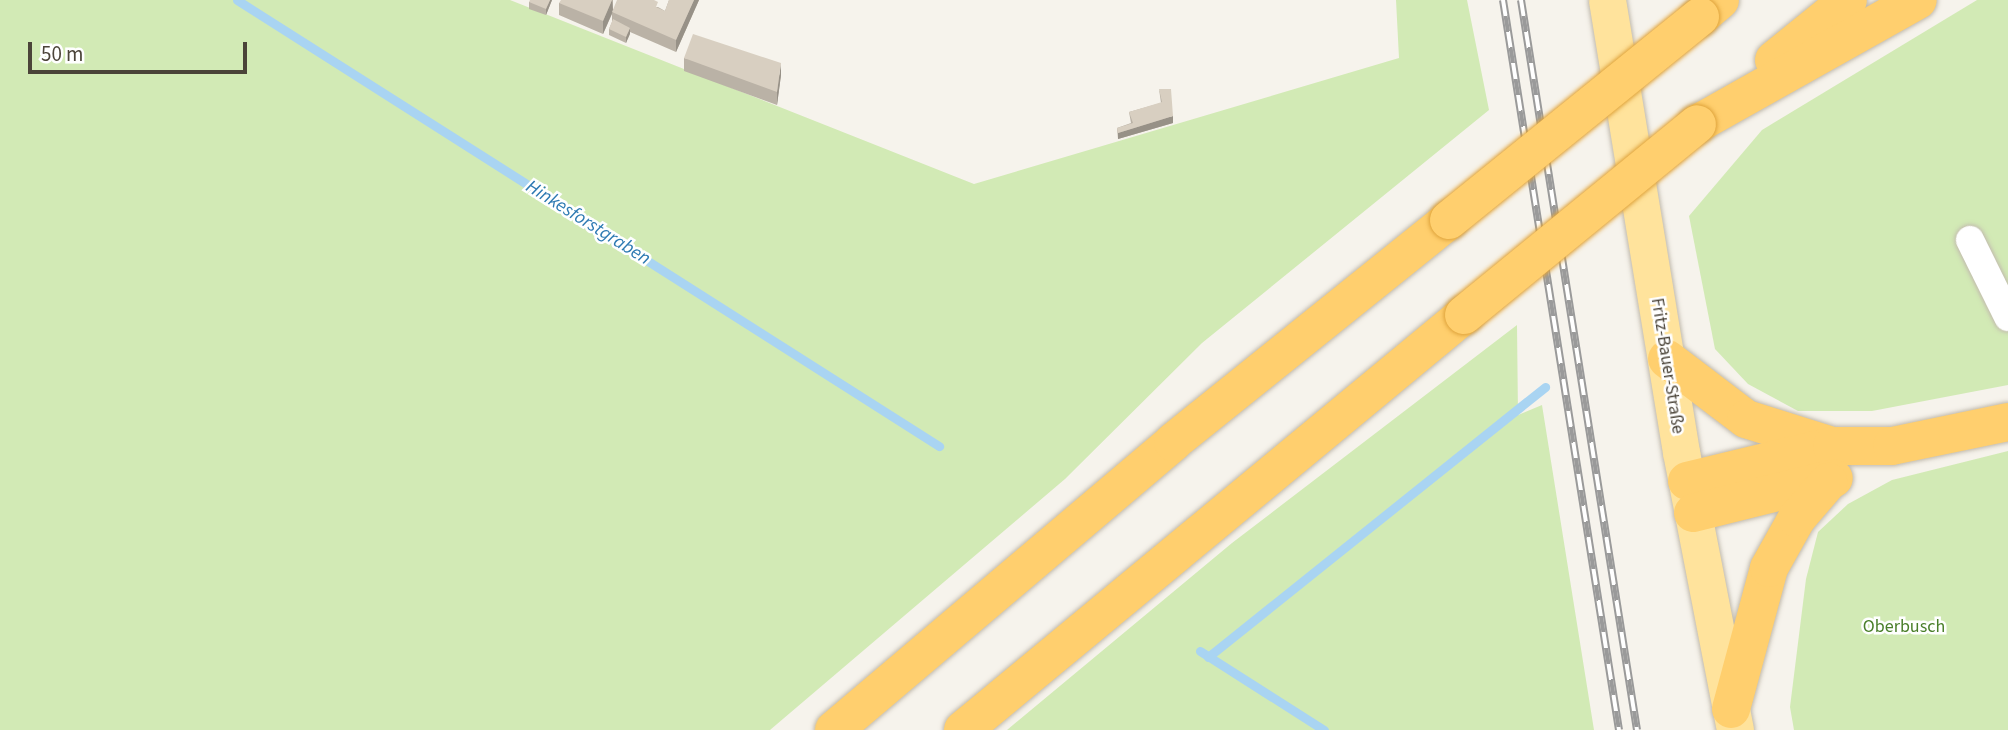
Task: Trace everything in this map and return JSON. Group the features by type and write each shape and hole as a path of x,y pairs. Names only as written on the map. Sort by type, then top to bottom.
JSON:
{"highway":[{"path":"963,730 1847,0"},
{"path":"1697,124 1918,0"},
{"path":"834,730 1173,442 1710,8"},
{"path":"1667,359 1746,419 1830,464"},
{"path":"1690,497 1830,464 1892,446 2008,422"},
{"path":"1733,719 1769,568 1830,464"}],"main road":[{"name":"Fritz-Bauer-Straße","path":"1607,0 1690,497 1733,719"}],"lane":[{"path":"1970,240 2008,317"}],"green space":[{"path":"0,0 510,0 974,184 1399,58 1396,0 1467,0 1489,110 1202,343 1065,479 770,730 0,730"},
{"path":"1977,0 2008,0 2008,385 1872,411 1798,411 1748,384 1715,349 1689,216 1762,130"},
{"path":"1517,325 1518,415 1542,405 1594,730 1007,730 1232,543"},
{"name":"Oberbusch","path":"2008,451 2008,730 1794,730 1790,707 1806,579 1818,532 1848,504 1892,480"}],"building":[{"path":"550,0 546,9 529,2"},
{"path":"561,0 612,0 603,21 559,3"},
{"path":"617,0 654,0 658,2 656,7 665,11 669,0 694,0 676,40 612,12"},
{"path":"613,19 630,28 626,37 609,29"},
{"path":"693,34 781,63 777,92 684,58"},
{"path":"1159,89 1171,89 1173,116 1118,133 1117,128 1133,123 1129,112 1162,102"}],"waterway":[{"name":"Hinkesforstgraben","path":"237,0 939,446"},
{"path":"1208,657 1545,387"},
{"name":"Hinkesforstgraben","path":"1200,651 1324,730"}],"railway":[{"path":"1503,0 1619,730"},
{"path":"1521,0 1637,730"}]}
